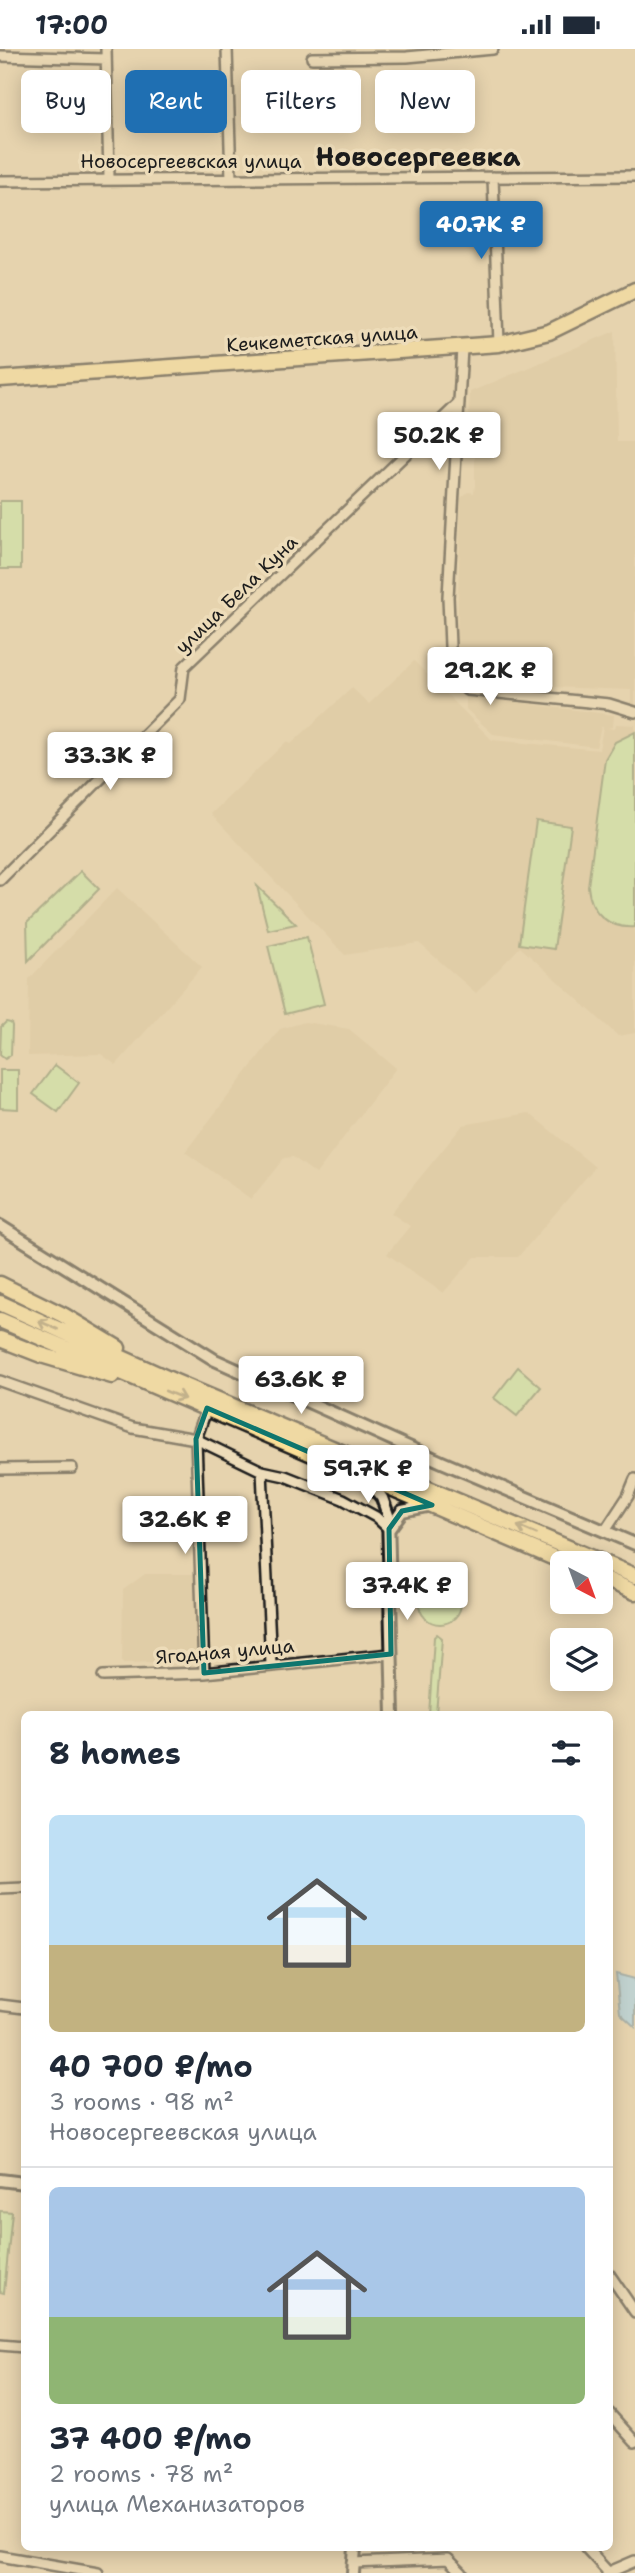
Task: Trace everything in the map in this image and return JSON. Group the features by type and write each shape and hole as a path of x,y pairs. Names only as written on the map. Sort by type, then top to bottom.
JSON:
{"main road":[{"name":"Кечкеметская улица","path":"0,379 499,344 550,332 635,290"},
{"path":"0,1284 63,1315 173,1381"},
{"path":"0,1303 173,1381 635,1576"},
{"path":"0,1320 550,1556"},
{"path":"0,1339 94,1371 150,1385"},
{"path":"613,1583 635,1592"}],"street":[{"path":"227,49 231,179"},
{"path":"312,58 407,57 493,49"},
{"path":"0,56 106,54 109,178"},
{"name":"Новосергеевская улица","path":"0,181 109,178 635,176"},
{"path":"493,177 499,344"},
{"path":"462,348 448,597 450,665 454,678 467,690 609,704 635,712"},
{"name":"улица Бела Куна","path":"0,880 180,699 184,667 458,404"},
{"path":"0,1226 215,1360 635,1544"},
{"path":"0,1381 133,1428 197,1439 262,1471 285,1476 343,1499 376,1517 389,1529"},
{"path":"204,1673 197,1439 207,1408"},
{"path":"0,1469 72,1468"},
{"path":"262,1471 271,1665"},
{"path":"362,1474 386,1506 389,1529 393,1711"},
{"path":"605,1531 628,1496 635,1479"},
{"path":"389,1529 402,1511 432,1505"},
{"name":"Ягодная улица","path":"103,1677 204,1673 391,1654"},
{"path":"0,1889 21,1888"},
{"path":"0,2005 21,2008"},
{"path":"0,2181 21,2183"},
{"path":"613,2280 635,2312"},
{"path":"0,2345 21,2347"},
{"path":"613,2417 635,2442"},
{"path":"589,2551 608,2573 635,2561"},
{"path":"0,2556 98,2573"},
{"path":"353,2568 448,2559 461,2573"}],"highlighted area":[{"path":"207,1408 432,1505 402,1511 389,1529 391,1654 204,1673 196,1439"}],"shaded area":[{"path":"615,331 617,442 635,442 635,708 631,708 631,690 470,684 456,672 461,498 468,492 474,493 475,485 475,442 468,442 470,392"},
{"path":"414,661 492,740 599,750 603,727 596,747 493,734 466,709 466,696 614,715 613,727 607,728 615,729 616,724 635,725 635,1033 618,1036 520,947 476,993 419,943 345,955 211,814 287,741 291,744 352,688 369,704"},
{"path":"117,888 202,967 116,1065 101,1054 28,1056 29,979"},
{"path":"305,1022 349,1029 396,1068 316,1174 293,1157 284,1158 251,1199 185,1152 280,1029"},
{"path":"529,1113 595,1167 518,1257 475,1257 443,1293 387,1254 410,1226 391,1213 463,1125"},
{"path":"145,1574 201,1574 200,1661 122,1663 123,1590"}],"green space":[{"path":"0,501 21,501 21,569 0,569"},
{"path":"635,732 635,927 626,927 609,922 597,911 588,886 605,759 615,742"},
{"path":"536,821 571,826 554,949 519,944"},
{"path":"81,871 99,889 28,961 27,923"},
{"path":"257,886 296,924 268,930"},
{"path":"307,937 324,1004 285,1014 268,946"},
{"path":"6,1022 12,1026 11,1055 5,1059 0,1055 1,1027"},
{"path":"55,1065 79,1083 58,1112 33,1094"},
{"path":"0,1070 18,1070 18,1109 0,1108"},
{"path":"518,1367 541,1387 517,1416 494,1398"},
{"path":"440,1582 455,1588 461,1603 455,1618 440,1624 425,1618 419,1603 425,1588"},
{"path":"437,1634 442,1638 436,1711 429,1711 434,1637"},
{"path":"0,2211 12,2212 4,2293 0,2292"}],"water":[{"path":"616,1974 635,1979 635,2027 620,2013"}],"district":[{"name":"Новосергеевка","path":"418,157"}]}
